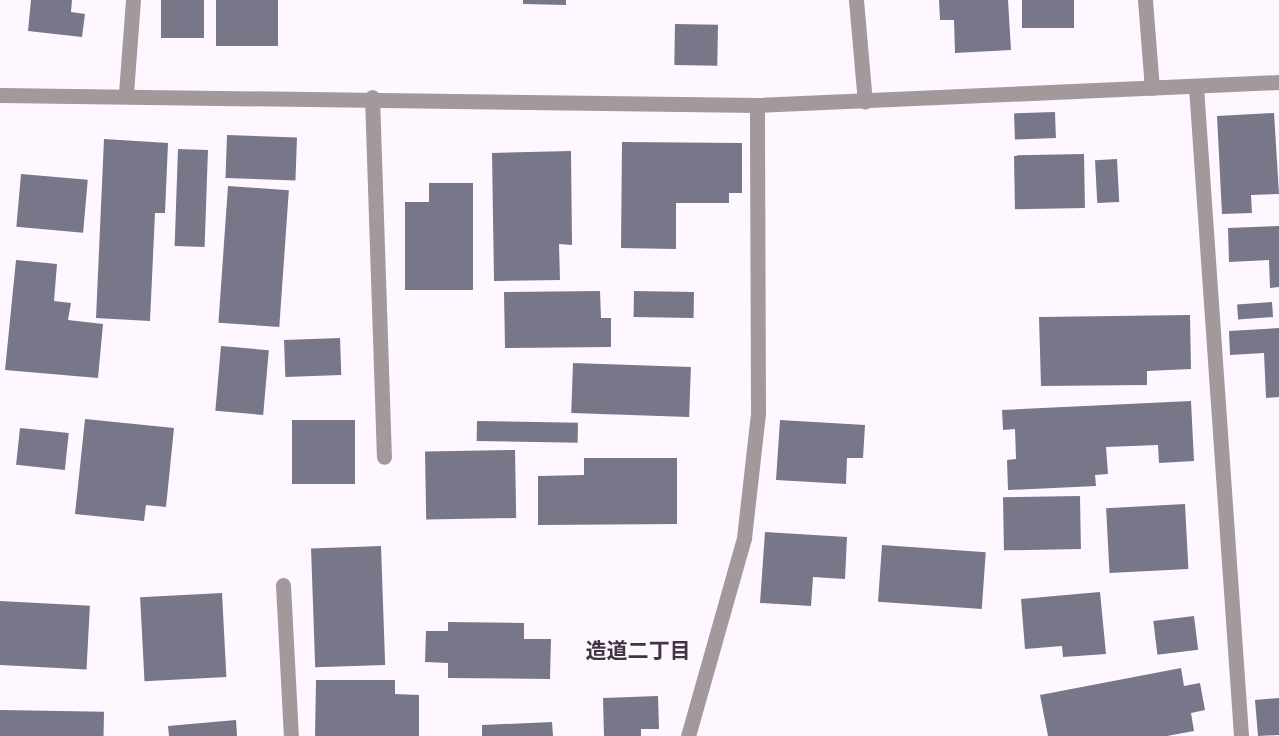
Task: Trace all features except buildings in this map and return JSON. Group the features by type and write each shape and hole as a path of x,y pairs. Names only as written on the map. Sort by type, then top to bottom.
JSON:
{"street":[{"path":"126,93 133,0"},
{"path":"856,0 865,102"},
{"path":"1145,0 1152,88"},
{"path":"0,95 126,93 758,105 1279,82"},
{"path":"1196,87 1241,736"},
{"path":"372,97 384,457"},
{"path":"688,736 744,538 758,413 758,105"},
{"path":"284,585 291,736"}],"district":[{"name":"造道二丁目","path":"638,650"}]}
